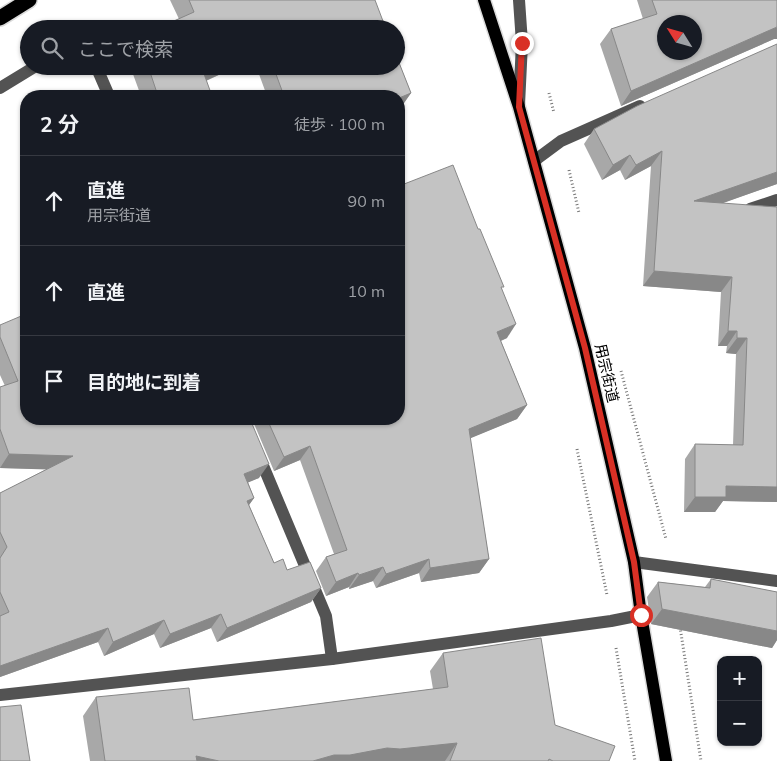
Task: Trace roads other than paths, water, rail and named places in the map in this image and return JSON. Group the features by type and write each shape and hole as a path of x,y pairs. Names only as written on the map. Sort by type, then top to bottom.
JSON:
{"highway":[{"path":"0,18 29,0"}],"main road":[{"name":"用宗街道","path":"484,0 519,107 585,348 634,562 641,615 666,761"}],"street":[{"path":"519,0 522,43 519,107"},
{"path":"0,88 21,75"},
{"path":"100,75 106,90"},
{"path":"534,161 561,141 650,101"},
{"path":"750,210 777,200"},
{"path":"254,446 326,616 332,659"},
{"path":"634,562 777,581"},
{"path":"0,695 332,659 611,621 641,615"}]}
